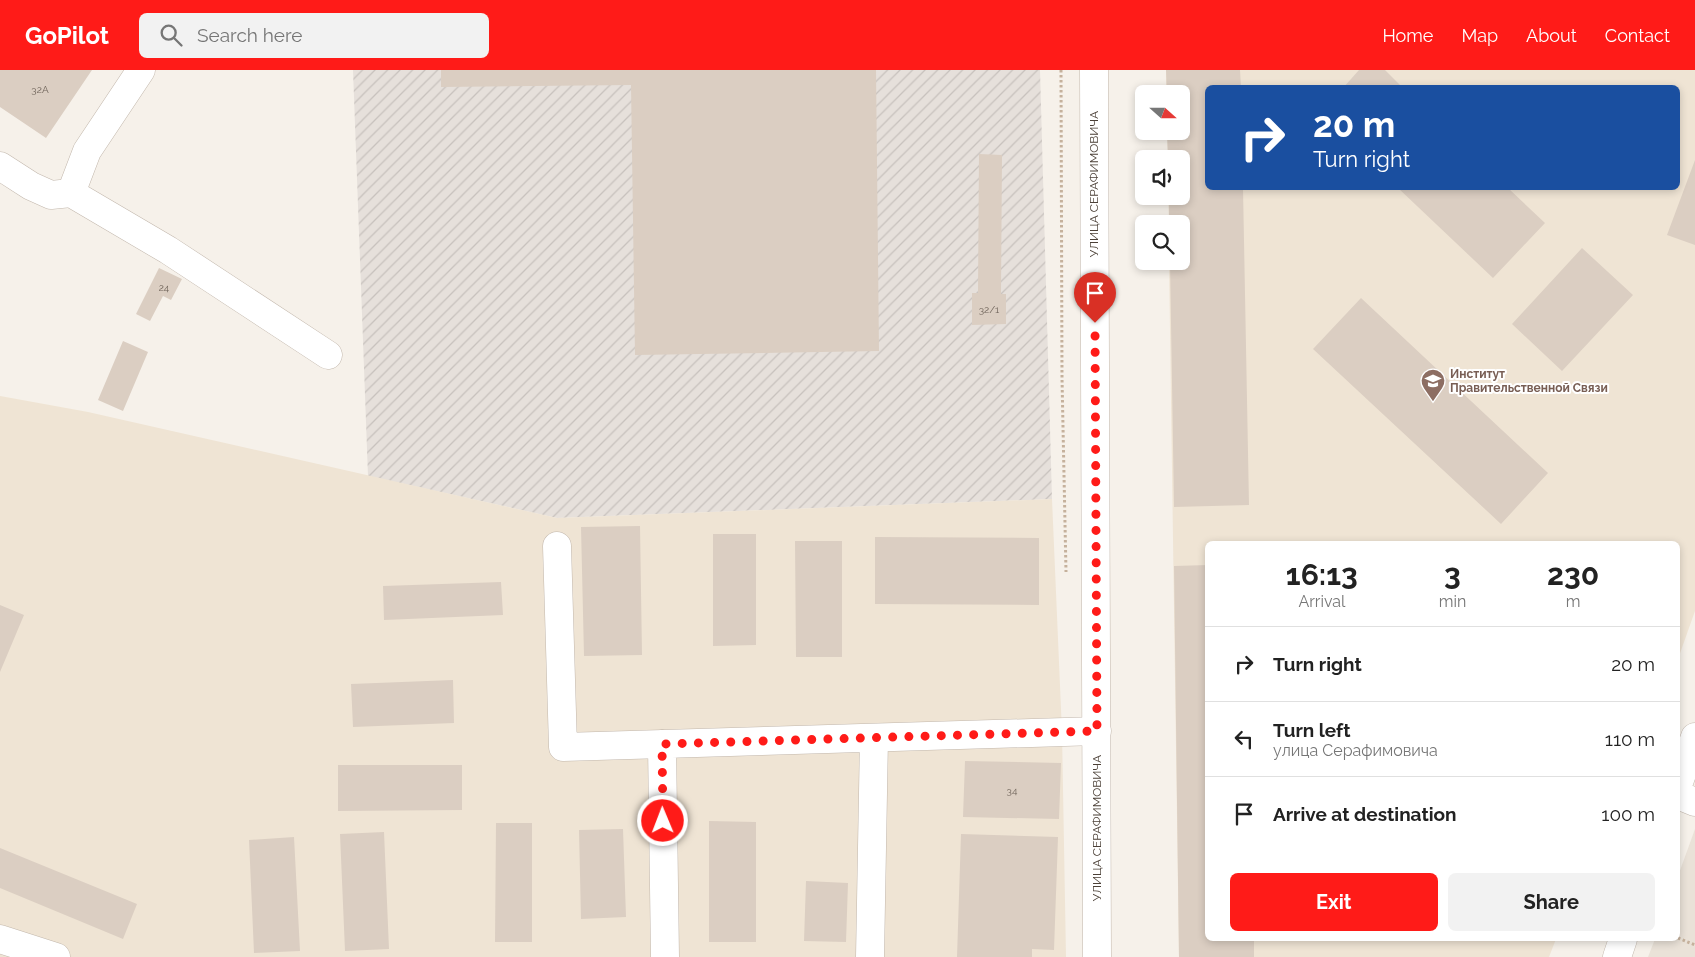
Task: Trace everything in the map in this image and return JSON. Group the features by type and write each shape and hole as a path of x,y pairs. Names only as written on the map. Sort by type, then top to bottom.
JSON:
{"street":[{"path":"71,193 87,151 141,70"},
{"name":"УЛИЦА СЕРАФИМОВИЧА","path":"1094,70 1098,957"},
{"path":"0,166 31,186 51,195 71,193 168,250 328,355"},
{"path":"557,546 563,747 1097,731"},
{"path":"1680,780 1695,737"},
{"path":"870,957 874,738"},
{"path":"662,744 665,957"},
{"path":"1680,796 1695,802"},
{"path":"0,939 56,957"},
{"path":"1617,957 1622,941"}],"path":[{"path":"1061,70 1062,368 1066,578"},
{"path":"1680,939 1695,945"}],"shaded area":[{"path":"353,70 1040,70 1052,499 557,518 368,476"},
{"name":"Институт Правительственной Связи","path":"1166,70 1695,70 1695,611 1680,653 1680,541 1205,541 1205,941 1555,941 1549,957 1179,957 1169,270 1190,270 1190,215 1169,215 1168,205 1190,205 1190,150 1168,150 1167,140 1190,140 1190,85 1166,85"},
{"path":"0,396 88,412 557,518 1052,499 1062,732 1066,957 0,957"},
{"path":"1695,829 1695,957 1648,957 1654,941 1680,941 1680,870"}],"building":[{"path":"0,70 92,70 46,138 0,107"},
{"path":"441,70 876,70 879,351 635,355 631,85 441,87"},
{"path":"1166,70 1240,70 1241,85 1205,85 1205,190 1243,190 1249,505 1174,507 1170,270 1190,270 1190,215 1169,215 1169,205 1190,205 1190,150 1168,150 1167,140 1190,140 1190,85 1167,85"},
{"path":"1359,70 1385,70 1400,85 1346,85"},
{"path":"979,154 1002,155 1001,294 1006,294 1006,324 972,325 972,293 978,293"},
{"path":"1695,160 1695,245 1667,235"},
{"path":"1400,190 1510,190 1545,223 1493,278"},
{"path":"1582,248 1633,295 1562,371 1512,324"},
{"path":"159,268 182,279 171,300 163,296 150,321 136,314"},
{"path":"1361,298 1548,473 1501,524 1313,349"},
{"path":"123,341 148,352 123,411 98,400"},
{"path":"640,526 642,655 584,656 581,527"},
{"path":"713,534 756,534 756,645 713,646"},
{"path":"875,537 1039,538 1039,605 875,604"},
{"path":"795,541 842,541 842,657 796,657"},
{"path":"1205,565 1205,941 1254,941 1254,957 1179,957 1174,566"},
{"path":"501,582 503,615 384,620 383,586"},
{"path":"0,605 24,615 0,672"},
{"path":"453,680 454,723 353,727 351,684"},
{"path":"965,761 1061,763 1059,819 963,817"},
{"path":"338,765 462,765 462,810 338,811"},
{"path":"709,821 756,822 756,942 709,942"},
{"path":"496,823 532,823 532,942 495,942"},
{"path":"623,829 626,917 581,919 579,830"},
{"path":"384,832 389,949 345,951 340,834"},
{"path":"961,834 1058,837 1054,950 1032,949 1032,957 957,957"},
{"path":"294,837 300,951 254,953 249,840"},
{"path":"0,848 137,904 123,939 0,888"},
{"path":"806,881 848,883 846,942 804,941"}],"place":[{"name":"Институт Правительственной Связи","path":"1433,402"}],"route":[{"path":"663,821 662,744 1097,731 1095,323"}]}
